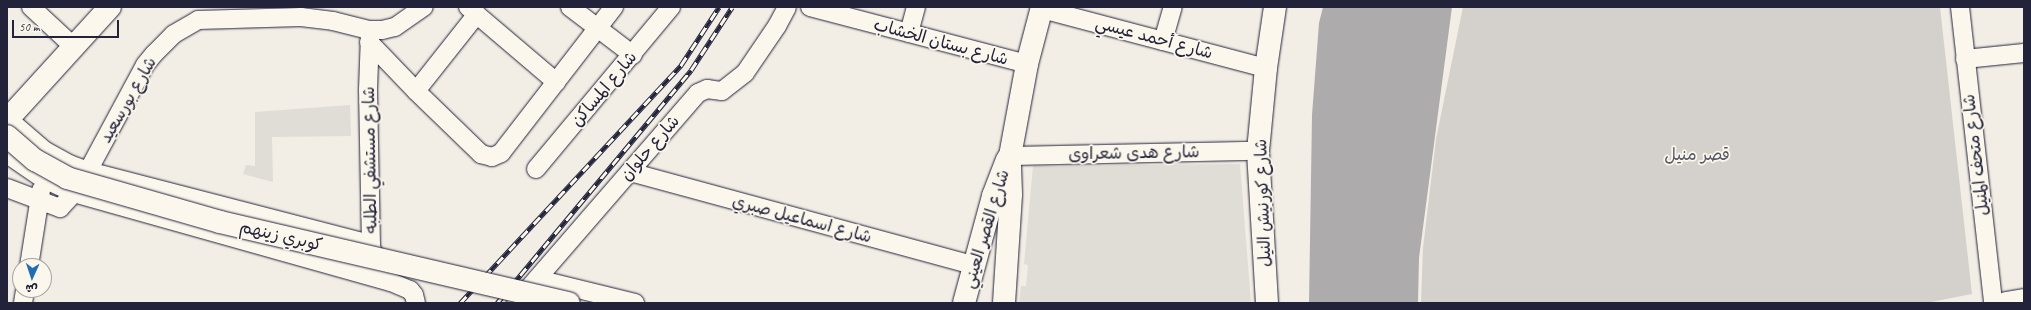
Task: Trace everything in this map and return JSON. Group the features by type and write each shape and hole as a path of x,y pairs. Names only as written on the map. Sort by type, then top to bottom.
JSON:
{"main road":[{"path":"7,123 73,46 110,7"},
{"name":"شارع كورنيش النيل","path":"1267,303 1258,151 1266,68 1275,7"},
{"name":"شارع القصر العيني","path":"1004,303 1010,200 1010,156 1027,64 1042,8"},
{"name":"كوبري زينهم","path":"7,123 35,160 68,178 220,222 569,303"},
{"name":"شارع القصر العيني","path":"964,303 973,265 995,189 1010,156"},
{"path":"2006,303 2024,300"}],"street":[{"path":"31,7 73,46"},
{"name":"شارع بورسعيد","path":"40,201 60,208 74,193 88,171 145,65 164,43 187,25 198,20 215,18 301,17 325,19 370,36 382,30 395,27 424,7"},
{"path":"570,7 633,55"},
{"path":"370,36 416,91 481,154 492,157 501,153 614,7"},
{"name":"شارع المساكن","path":"536,169 672,7"},
{"name":"شارع حلوان","path":"516,303 698,93 707,89 722,91 745,73 777,26 787,7"},
{"name":"شارع بستان الخشاب","path":"810,7 1027,64"},
{"path":"909,33 916,7"},
{"path":"1164,41 1173,7"},
{"name":"شارع متحف المنيل","path":"1960,7 1993,303"},
{"name":"شارع أحمد عيسي","path":"1042,8 1266,68"},
{"path":"416,91 472,11 556,82"},
{"name":"شارع مستشفي الطلبه","path":"370,36 368,90 371,244 375,256 389,268 391,282"},
{"path":"1965,59 2024,53"},
{"path":"7,123 44,150 69,164 88,171 371,244"},
{"path":"30,258 40,201 44,150"},
{"name":"شارع هدى شعراوى","path":"1010,156 1258,151"},
{"path":"7,154 42,178 74,193 391,282 410,290 414,295 416,303"},
{"name":"شارع اسماعيل صبري","path":"630,172 973,265"},
{"path":"7,188 40,201"},
{"path":"537,279 635,303"}],"shaded area":[{"path":"1323,7 1452,7 1419,258 1418,303 1309,303 1312,115 1319,23"},
{"path":"350,105 351,136 272,137 273,182 243,174 246,165 255,166 255,112"},
{"path":"1240,164 1251,303 1019,303 1021,286 1026,286 1028,265 1024,264 1033,166"}],"green space":[{"name":"قصر منيل","path":"1463,7 1940,7 1972,294 1926,303 1421,303 1423,248 1436,139"}],"railway":[{"path":"460,303 681,65 719,7"},
{"path":"497,303 691,70 732,7"}]}
